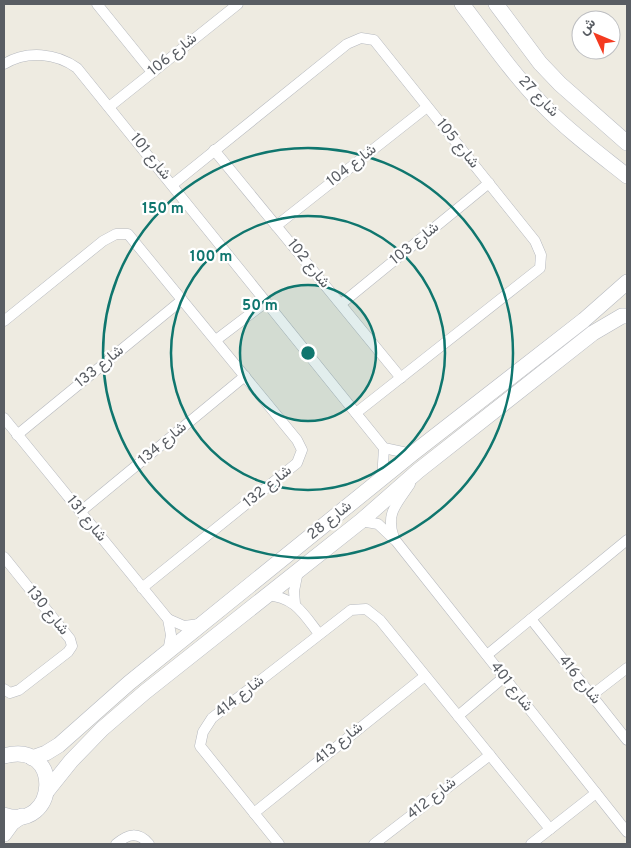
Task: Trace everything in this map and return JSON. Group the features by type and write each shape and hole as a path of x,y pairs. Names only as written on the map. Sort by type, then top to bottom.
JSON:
{"street":[{"path":"97,4 152,72"},
{"name":"شارع 106","path":"109,107 238,4"},
{"name":"شارع 27","path":"462,4 521,81 543,105 627,176"},
{"name":"شارع 27","path":"496,4 540,62 560,84 627,142"},
{"name":"شارع 105","path":"172,185 347,44 361,38 374,40 535,241 541,255 540,268 356,413"},
{"name":"شارع 101","path":"4,64 16,58 43,55 62,59 84,75 384,448"},
{"name":"شارع 104","path":"276,226 427,107"},
{"name":"شارع 102","path":"214,150 401,378"},
{"name":"شارع 103","path":"341,304 489,183"},
{"name":"شارع 132","path":"4,321 103,241 116,234 128,234 297,440 302,450 297,463 142,588"},
{"name":"شارع 28","path":"4,756 46,753 60,744 128,683 412,454 584,320 627,282"},
{"name":"شارع 133","path":"18,435 182,300"},
{"path":"216,340 266,302"},
{"name":"شارع 28","path":"4,834 12,823 39,808 47,791 71,761 102,729 145,692 361,521 418,471 593,333 622,316 627,316"},
{"name":"شارع 134","path":"80,512 245,376"},
{"name":"شارع 131","path":"4,418 168,619"},
{"path":"382,480 384,448 412,454"},
{"name":"شارع 401","path":"396,541 391,529 390,519 392,510 418,471"},
{"name":"شارع 401","path":"361,521 378,524 396,541 627,832"},
{"path":"486,655 627,540"},
{"name":"شارع 130","path":"4,557 70,639 72,646 68,652 19,690 10,692 4,689"},
{"path":"296,604 294,591 299,569"},
{"path":"266,595 279,596 296,604 319,634"},
{"name":"شارع 414","path":"279,844 200,746 203,732 212,718 319,634 351,610 366,609 380,620 550,829"},
{"path":"168,619 184,626 203,624"},
{"path":"168,619 171,635 168,652"},
{"name":"شارع 416","path":"530,619 627,740"},
{"path":"592,695 627,668"},
{"name":"شارع 413","path":"254,813 425,676"},
{"path":"458,716 504,678"},
{"path":"4,747 26,755 43,768 48,781 47,791"},
{"name":"شارع 412","path":"374,844 490,755"},
{"path":"531,844 596,793"},
{"path":"4,815 12,818 22,816"},
{"path":"116,844 123,838 134,835 144,837 149,844"}]}
